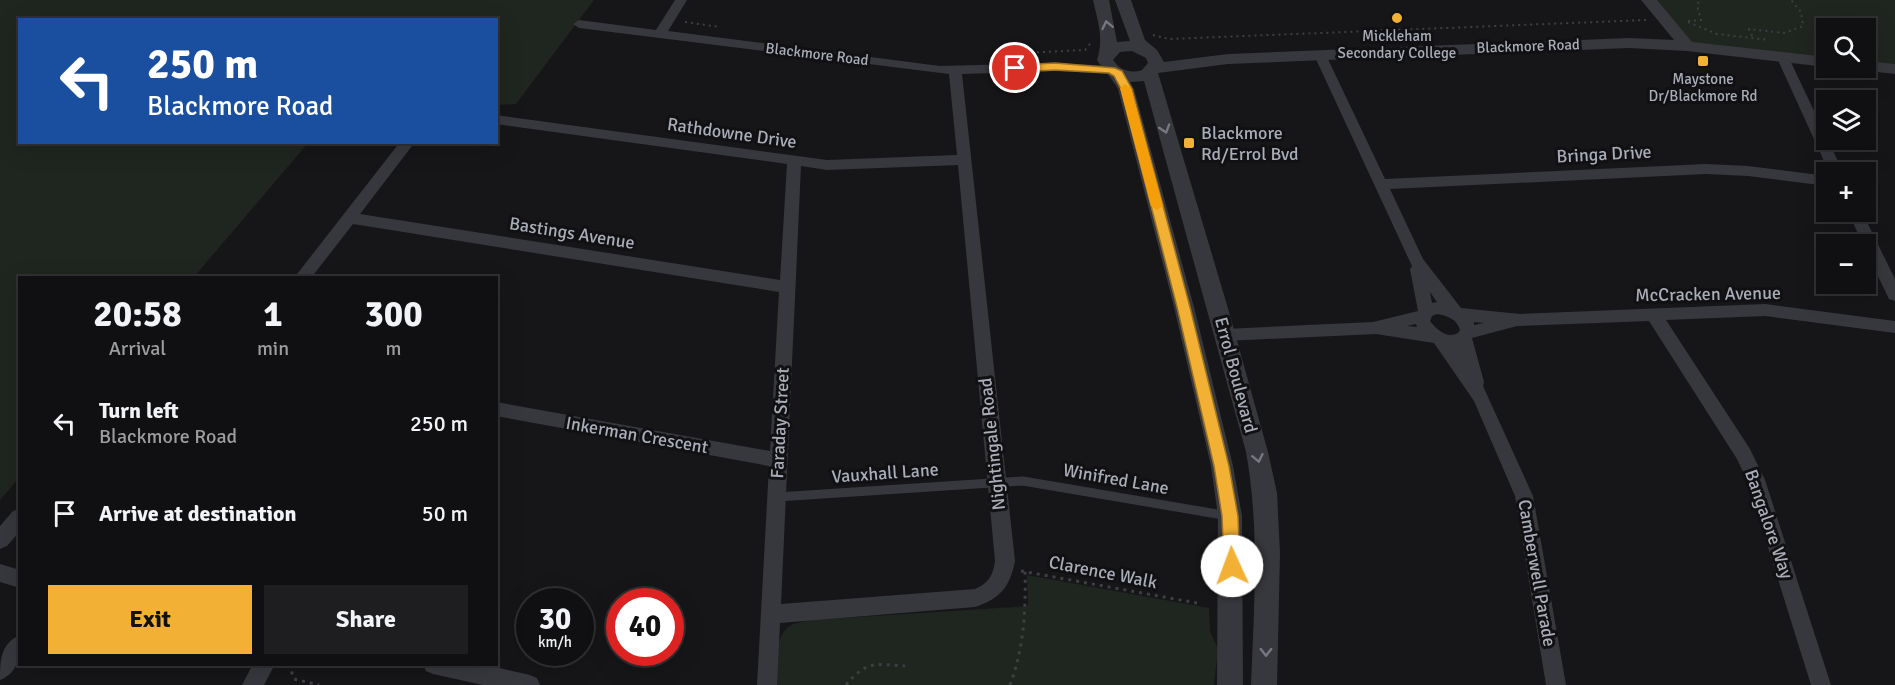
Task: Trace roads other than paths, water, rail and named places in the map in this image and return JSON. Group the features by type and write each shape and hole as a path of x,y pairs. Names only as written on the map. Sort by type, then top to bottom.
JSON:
{"street":[{"path":"658,35 681,0"},
{"name":"Errol Boulevard","path":"1101,0 1111,57 1126,89 1184,307 1222,466 1230,516 1230,685"},
{"name":"Errol Boulevard","path":"1123,0 1135,35 1150,61 1225,335 1265,493 1268,553 1264,685"},
{"path":"1649,0 1687,46"},
{"name":"Blackmore Road","path":"579,24 955,70 1055,67 1111,57"},
{"name":"Blackmore Road","path":"1150,61 1629,42 1687,46 1816,61"},
{"path":"1121,46 1150,61 1134,76 1111,57 1121,46"},
{"path":"1225,335 1373,328 1454,342 1466,335 1468,326 1417,262 1320,55"},
{"path":"1783,57 1831,162"},
{"path":"1876,67 1895,69"},
{"name":"Nightingale Road","path":"770,614 975,598 989,594 998,585 1004,572 1005,561 955,70"},
{"name":"Rathdowne Drive","path":"498,119 827,165 964,160"},
{"path":"304,276 406,144"},
{"name":"Faraday Street","path":"767,685 794,162"},
{"name":"Bringa Drive","path":"1382,184 1706,169 1748,171 1816,180"},
{"name":"Bastings Avenue","path":"350,218 788,287"},
{"path":"1860,222 1895,295"},
{"path":"1417,262 1424,326 1437,338"},
{"path":"1373,328 1424,314 1437,308 1456,312"},
{"name":"McCracken Avenue","path":"1456,312 1520,320 1765,310 1895,327"},
{"name":"Bangalore Way","path":"1653,314 1744,454 1756,480 1821,685"},
{"name":"McCracken Avenue","path":"1466,335 1520,320"},
{"name":"Camberwell Parade","path":"1466,335 1481,397 1515,470 1524,496 1556,685"},
{"name":"Camberwell Parade","path":"1437,338 1481,397"},
{"name":"Inkerman Crescent","path":"498,409 777,460"},
{"path":"0,540 18,519"},
{"path":"0,573 18,578"},
{"path":"0,670 18,648"},
{"path":"252,685 264,666"},
{"path":"441,666 496,682 530,685"}],"lane":[{"name":"Winifred Lane","path":"996,483 1041,483 1230,516"},
{"name":"Vauxhall Lane","path":"777,497 996,483"}],"place":[{"name":"Mickleham Secondary College","path":"1397,18"},
{"name":"Maystone Dr/Blackmore Rd","path":"1703,61"},
{"name":"Blackmore Rd/Errol Bvd","path":"1189,143"}]}
